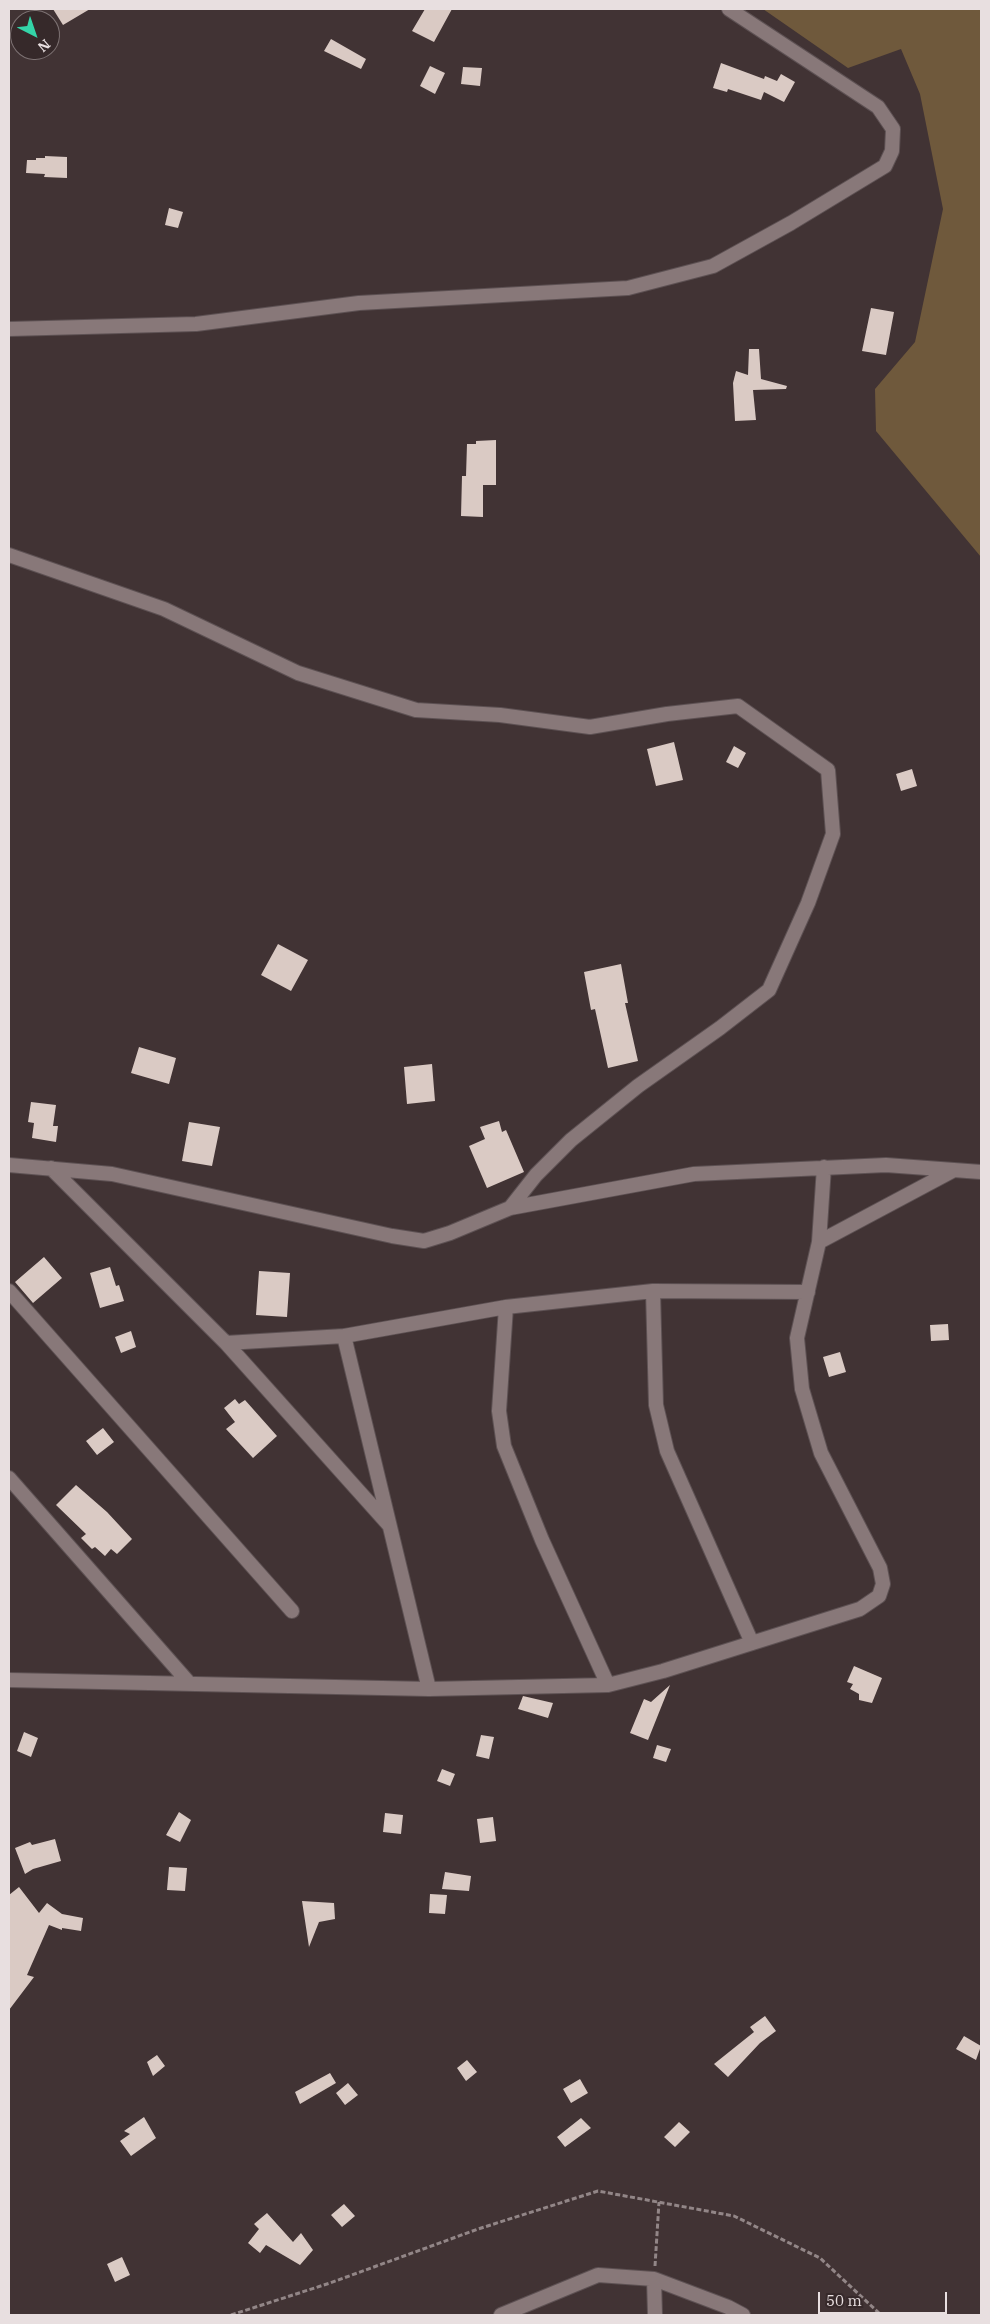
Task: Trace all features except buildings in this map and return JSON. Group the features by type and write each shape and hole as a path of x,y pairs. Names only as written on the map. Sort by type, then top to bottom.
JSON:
{"street":[{"path":"9,330 196,324 359,303 628,288 713,266 791,223 885,166 892,151 893,129 878,107 729,9"},
{"path":"9,555 164,609 298,673 416,710 500,715 590,727 666,714 738,706 828,770 833,834 808,903 769,990 720,1028 638,1086 570,1140 536,1175 510,1208"},
{"path":"9,1165 112,1174 392,1236 424,1241 450,1233 510,1208 694,1174 886,1164 981,1172"},
{"path":"51,1168 226,1343 389,1525"},
{"path":"9,1680 429,1688 608,1685 662,1671 860,1609 879,1596 884,1584 880,1568 820,1453 802,1389 797,1338 819,1242 824,1168"},
{"path":"819,1242 954,1170"},
{"path":"9,1291 292,1611"},
{"path":"226,1343 344,1336 506,1308 653,1291 808,1292"},
{"path":"653,1291 656,1406 667,1450 752,1643"},
{"path":"506,1308 499,1411 504,1446 542,1540 608,1685"},
{"path":"344,1336 429,1688"},
{"path":"9,1478 190,1684"},
{"path":"501,2315 598,2275 654,2279 728,2307 743,2315"},
{"path":"654,2279 654,2315"}],"path":[{"path":"231,2315 330,2283 478,2229 598,2191 734,2216 820,2258 880,2314 895,2315"},
{"path":"654,2279 659,2202"}],"shaded area":[{"path":"763,9 981,9 981,557 876,431 875,389 915,342 943,209 920,94 901,49 848,68"}]}
